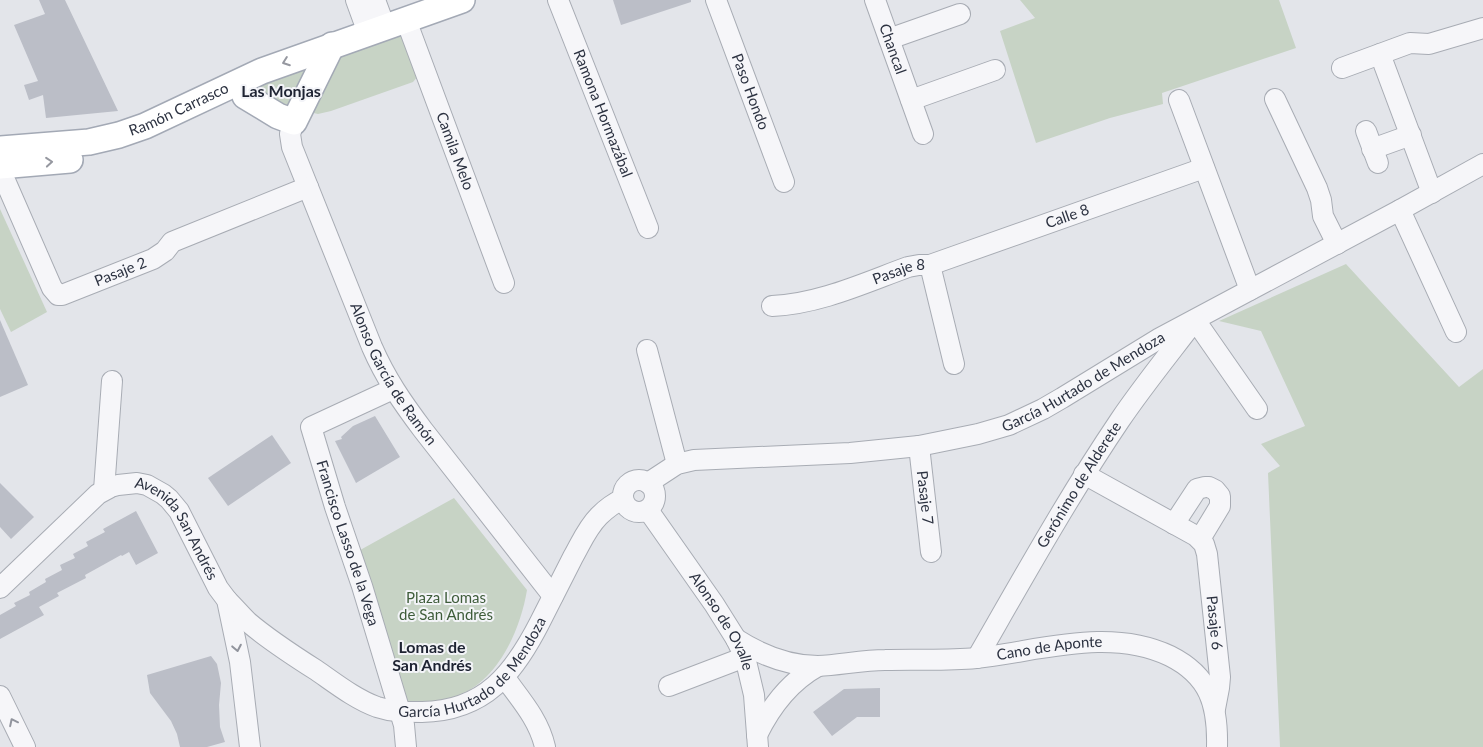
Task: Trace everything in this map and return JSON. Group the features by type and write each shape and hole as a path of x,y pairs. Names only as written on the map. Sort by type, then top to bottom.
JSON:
{"main road":[{"name":"Ramón Carrasco","path":"0,168 81,159 111,154 139,146 246,87 332,45 462,0"},
{"name":"Alonso García de Ramón","path":"294,122 332,45"},
{"name":"Ramón Carrasco","path":"0,149 89,142 119,135 246,87"},
{"path":"246,87 278,116 294,122"}],"street":[{"path":"356,0 386,27"},
{"path":"375,0 386,27"},
{"name":"Ramona Hormazábal","path":"558,0 648,228"},
{"name":"Paso Hondo","path":"716,0 784,182"},
{"name":"Chancal","path":"875,0 923,134"},
{"path":"889,39 960,14"},
{"name":"Camila Melo","path":"386,27 504,283"},
{"path":"1342,68 1410,43 1429,44 1483,28"},
{"path":"1380,54 1432,193"},
{"path":"910,100 995,70"},
{"path":"1275,99 1317,188 1321,200 1322,216 1337,244"},
{"path":"1179,100 1250,290"},
{"name":"Alonso García de Ramón","path":"294,122 290,134 291,141 380,367 393,389 423,430 553,596"},
{"path":"1372,148 1411,135"},
{"name":"García Hurtado de Mendoza","path":"648,482 677,464 694,460 850,453 919,446 994,430 1023,419 1056,402 1160,338 1483,164"},
{"name":"Pasaje 2","path":"0,168 52,288 62,295 153,259 165,251 172,242 308,187"},
{"name":"Calle 8","path":"930,265 1204,168"},
{"path":"1400,210 1456,332"},
{"name":"Pasaje 8","path":"772,306 812,301 908,267 930,265 954,364"},
{"path":"1195,320 1257,410"},
{"name":"Gerónimo de Alderete","path":"977,658 1084,474 1121,418 1195,320"},
{"path":"646,350 677,464"},
{"path":"104,490 112,381"},
{"name":"Francisco Lasso de la Vega","path":"393,389 312,427 335,507 362,586 404,725 406,747"},
{"name":"Pasaje 7","path":"919,446 931,552"},
{"path":"1084,474 1200,539 1220,506 1220,496 1215,490 1204,487 1197,489 1174,524"},
{"path":"639,480 648,482 656,494 654,503 648,510 639,513 635,512 627,507 624,499 625,490 630,483 639,480"},
{"name":"Avenida San Andrés","path":"0,588 104,490 118,484 137,483 155,489 169,499 179,512 218,588 227,600 240,662 250,747"},
{"name":"García Hurtado de Mendoza","path":"227,600 249,622 307,664 376,707 400,712 432,712 460,706 482,696 504,678 514,666 590,527 605,510 624,499"},
{"name":"Alonso de Ovalle","path":"648,510 714,604 745,657 754,695 758,741"},
{"name":"Pasaje 6","path":"1200,539 1204,544 1207,554 1220,665 1220,688 1215,709"},
{"name":"Cano de Aponte","path":"736,639 754,651 774,659 795,664 818,666 884,660 959,660 1089,642 1117,642 1146,647 1176,659 1195,674 1208,691 1217,719 1217,747"},
{"path":"668,686 745,657"},
{"name":"Cano de Aponte","path":"758,741 772,708 781,696 802,676 818,666"},
{"path":"504,678 537,722 545,747"},
{"path":"0,696 25,747"}],"green space":[{"path":"1020,0 1279,0 1296,48 1162,93 1163,104 1110,118 1036,143 1000,31 1035,18"},
{"path":"402,32 418,76 413,82 331,111 318,114 286,107 248,84"},
{"path":"0,209 47,312 11,332 0,309"},
{"path":"1346,264 1459,387 1483,369 1483,747 1280,747 1268,473 1280,466 1261,444 1305,426 1261,331 1219,321"},
{"name":"Plaza Lomas de San Andrés","path":"454,498 527,590 524,606 512,639 504,654 482,681 469,691 447,700 400,707 353,554"}],"building":[{"path":"39,0 65,0 118,111 46,118 43,95 29,100 24,85 38,81 14,25 45,14"},
{"path":"613,0 691,0 691,2 621,25"},
{"path":"0,320 28,385 0,397"},
{"path":"375,416 400,457 356,483 335,441 342,439 341,437 353,426"},
{"path":"272,435 291,463 228,506 208,478"},
{"path":"0,483 34,517 11,539 0,527"},
{"path":"136,511 158,553 136,565 129,552 121,555 85,575 86,578 57,593 59,596 39,607 44,615 0,639 0,615 16,606 14,603 30,595 29,592 46,582 45,579 62,570 60,565 75,558 73,554 88,546 86,542 105,532 103,529"},
{"path":"211,656 217,664 221,683 220,727 225,742 207,747 180,747 171,721 150,693 147,675"},
{"path":"880,688 880,717 857,717 832,736 813,712 844,689"}],"district":[{"name":"Las Monjas","path":"281,91"},
{"name":"Lomas de San Andrés","path":"432,656"}]}
